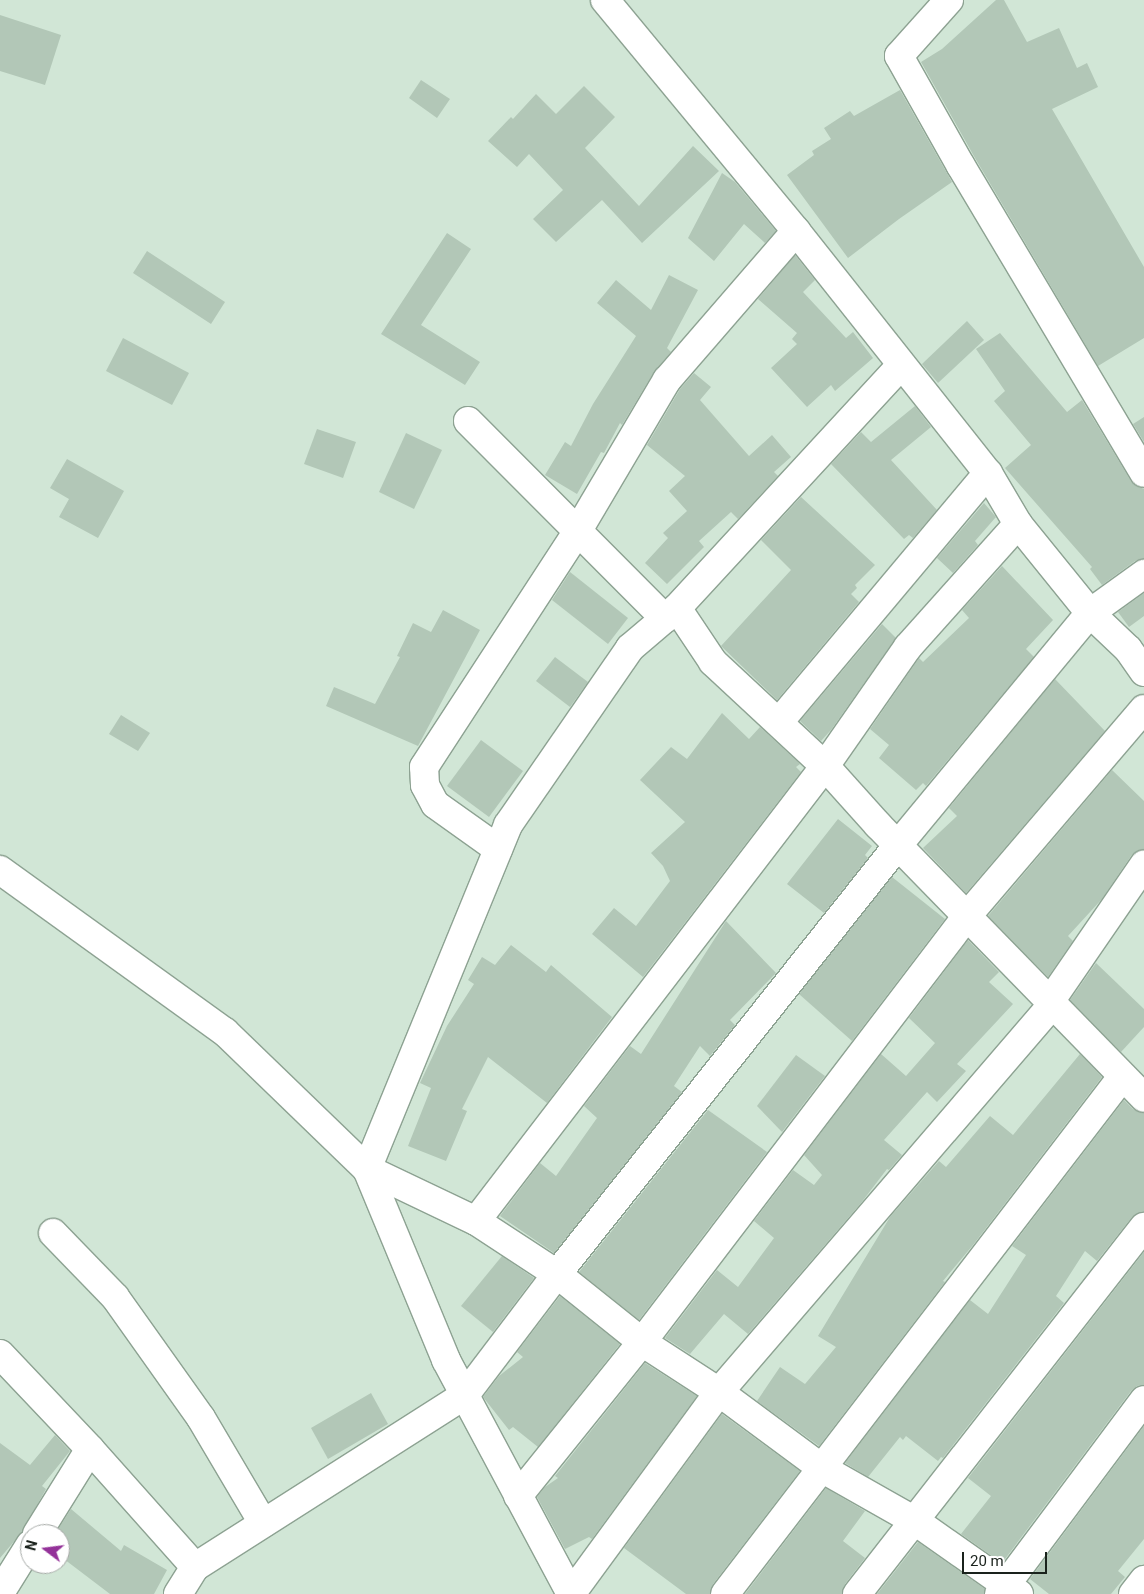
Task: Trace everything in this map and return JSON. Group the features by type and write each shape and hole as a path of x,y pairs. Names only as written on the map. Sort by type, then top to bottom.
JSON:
{"street":[{"path":"605,0 796,231 988,473 1018,524 1090,613 1128,649 1144,672"},
{"path":"949,0 899,56 971,183 1144,472"},
{"path":"498,850 435,804 425,785 424,767 577,532 667,380 796,231"},
{"path":"901,365 671,614 630,648 508,825 367,1169 446,1360 571,1594 719,1392 1051,1006 1049,1003 1144,865"},
{"path":"468,421 577,532 671,614 712,662 826,766 898,846 1049,1003 1144,1098"},
{"path":"778,722 988,473"},
{"path":"476,1221 826,766 908,647 1018,524"},
{"path":"178,1594 195,1567 465,1395 557,1274 898,846 1090,613 1144,574"},
{"path":"518,1496 642,1342 967,916 1144,709"},
{"path":"0,870 224,1032 367,1169 476,1221 557,1274 642,1342 719,1392 823,1469 915,1521 1008,1591 1144,1400"},
{"path":"725,1594 823,1469 1122,1077"},
{"path":"857,1594 1144,1227"},
{"path":"53,1233 116,1297 201,1418 263,1524"},
{"path":"0,1354 90,1449 195,1567"},
{"path":"43,1524 90,1449"},
{"path":"0,1593 20,1561"},
{"path":"1134,1594 1144,1580"}],"building":[{"path":"996,0 1004,0 1027,42 1059,28 1077,68 1087,63 1098,87 1052,109 1144,267 1144,338 1098,366 975,158 921,62 942,49"},
{"path":"0,15 61,35 45,85 0,71"},
{"path":"421,80 450,99 437,118 409,98"},
{"path":"584,86 615,117 585,148 639,206 693,146 719,171 642,243 602,200 556,242 533,219 563,190 529,154 517,167 488,141 511,117 513,119 536,94 556,114"},
{"path":"900,90 952,182 848,258 787,175 814,155 812,151 831,139 824,128 850,111 854,116"},
{"path":"722,173 735,182 776,231 765,243 744,224 714,261 688,238"},
{"path":"447,233 471,249 421,325 480,362 465,385 381,334"},
{"path":"147,251 225,302 211,324 133,273"},
{"path":"795,255 815,280 803,292 846,338 853,332 873,358 835,391 831,385 807,407 771,368 797,344 792,339 797,333 758,299"},
{"path":"669,275 698,290 667,348 671,352 654,372 622,425 620,423 604,453 601,452 577,494 545,475 565,442 571,446 593,404 636,336 597,303 616,280 651,310"},
{"path":"967,321 984,340 938,383 922,364"},
{"path":"1000,333 1067,412 1082,400 1131,481 1136,486 1144,489 1144,559 1135,561 1102,585 1090,569 1092,567 1005,468 1031,445 994,401 1005,391 976,349"},
{"path":"123,338 189,373 172,405 106,371"},
{"path":"694,373 711,387 700,400 749,456 772,435 791,457 774,472 778,476 738,519 731,512 699,541 704,547 667,584 645,563 668,538 663,533 687,511 669,491 685,476 647,445 680,389"},
{"path":"915,406 931,427 891,460 937,510 913,538 909,535 904,539 831,464 861,432 871,442"},
{"path":"1144,417 1144,442 1133,424"},
{"path":"317,429 356,442 343,478 304,464"},
{"path":"406,433 442,450 414,509 379,492"},
{"path":"67,459 124,491 98,538 59,517 69,499 50,488"},
{"path":"801,497 875,565 855,585 857,588 851,594 859,602 777,700 721,646 791,570 761,540"},
{"path":"984,503 996,517 975,541 978,545 953,573 937,558"},
{"path":"1002,566 1053,620 1026,649 1034,657 926,786 923,783 916,790 879,758 889,745 870,729 919,658 923,662 969,618 962,610"},
{"path":"570,572 628,618 608,644 552,600"},
{"path":"1144,593 1144,616 1129,627 1118,612"},
{"path":"443,610 480,630 418,746 326,706 334,687 375,704 400,657 397,656 413,623 431,632"},
{"path":"882,624 896,638 831,730 821,741 800,721"},
{"path":"555,657 588,682 570,707 536,681"},
{"path":"1055,679 1105,731 966,893 923,848 957,816 949,808"},
{"path":"722,713 749,739 760,727 800,764 796,767 801,772 643,977 592,934 614,908 636,926 670,881 663,866 651,853 685,822 640,780 671,747 687,759"},
{"path":"121,715 150,733 138,751 109,734"},
{"path":"481,740 523,771 489,817 447,786"},
{"path":"1112,770 1144,801 1144,850 1137,851 1131,856 1102,899 1068,936 1073,941 1048,977 988,916"},
{"path":"838,819 872,846 865,855 868,858 824,913 787,884"},
{"path":"892,877 945,919 852,1041 799,994"},
{"path":"726,921 776,973 730,1020 735,1025 710,1056 700,1046 674,1086 682,1092 554,1253 500,1216 540,1163 556,1176 597,1118 584,1106 630,1046 641,1054"},
{"path":"968,940 999,972 989,982 1013,1004 957,1064 966,1071 937,1102 927,1092 884,1140 902,1155 889,1170 887,1169 861,1203 748,1334 724,1314 690,1354 665,1338 717,1270 738,1287 774,1238 754,1221 793,1170 814,1185 822,1175 804,1155 881,1054 906,1076 935,1043 909,1018"},
{"path":"511,945 546,972 551,965 612,1017 547,1103 488,1057 462,1109 467,1111 446,1161 408,1146 431,1088 420,1083 447,1026 474,984 468,980 482,957 495,965"},
{"path":"1096,963 1144,1009 1144,1027 1121,1052 1070,1000"},
{"path":"1080,1054 1102,1077 973,1245 943,1281 945,1282 819,1446 757,1401 780,1367 805,1384 836,1347 818,1336 890,1217 939,1161 946,1167 990,1116 1013,1135"},
{"path":"796,1055 825,1076 782,1132 757,1106"},
{"path":"1124,1100 1133,1109 1144,1113 1144,1212 1132,1217 1097,1261 1085,1251 1056,1296 1064,1303 943,1458 941,1457 938,1461 906,1436 903,1440 900,1437 868,1477 845,1463 970,1300 988,1314 1026,1255 1012,1246"},
{"path":"708,1110 767,1152 639,1320 579,1272"},
{"path":"1144,1252 1144,1385 1137,1386 1131,1391 1002,1563 961,1534 991,1496 968,1478"},
{"path":"502,1256 534,1278 493,1332 461,1306"},
{"path":"560,1296 620,1344 538,1447 513,1427 509,1430 483,1397 499,1376 523,1357 517,1352"},
{"path":"645,1363 697,1396 592,1539 589,1537 565,1549 537,1497 545,1487 558,1478 555,1476"},
{"path":"371,1393 388,1424 328,1459 311,1428"},
{"path":"722,1414 800,1471 713,1584 710,1594 686,1594 624,1548"},
{"path":"1144,1426 1144,1539 1118,1571 1125,1577 1111,1594 1049,1594 1030,1579"},
{"path":"55,1435 70,1451 42,1486 46,1489 26,1524 20,1524 20,1534 0,1558 0,1443 30,1465"},
{"path":"826,1488 865,1511 843,1541 865,1558 845,1584 842,1594 745,1594"},
{"path":"71,1509 121,1551 124,1545 167,1570 154,1594 110,1594 70,1564 70,1524 61,1524"},
{"path":"918,1542 985,1589 984,1594 877,1594"}]}
